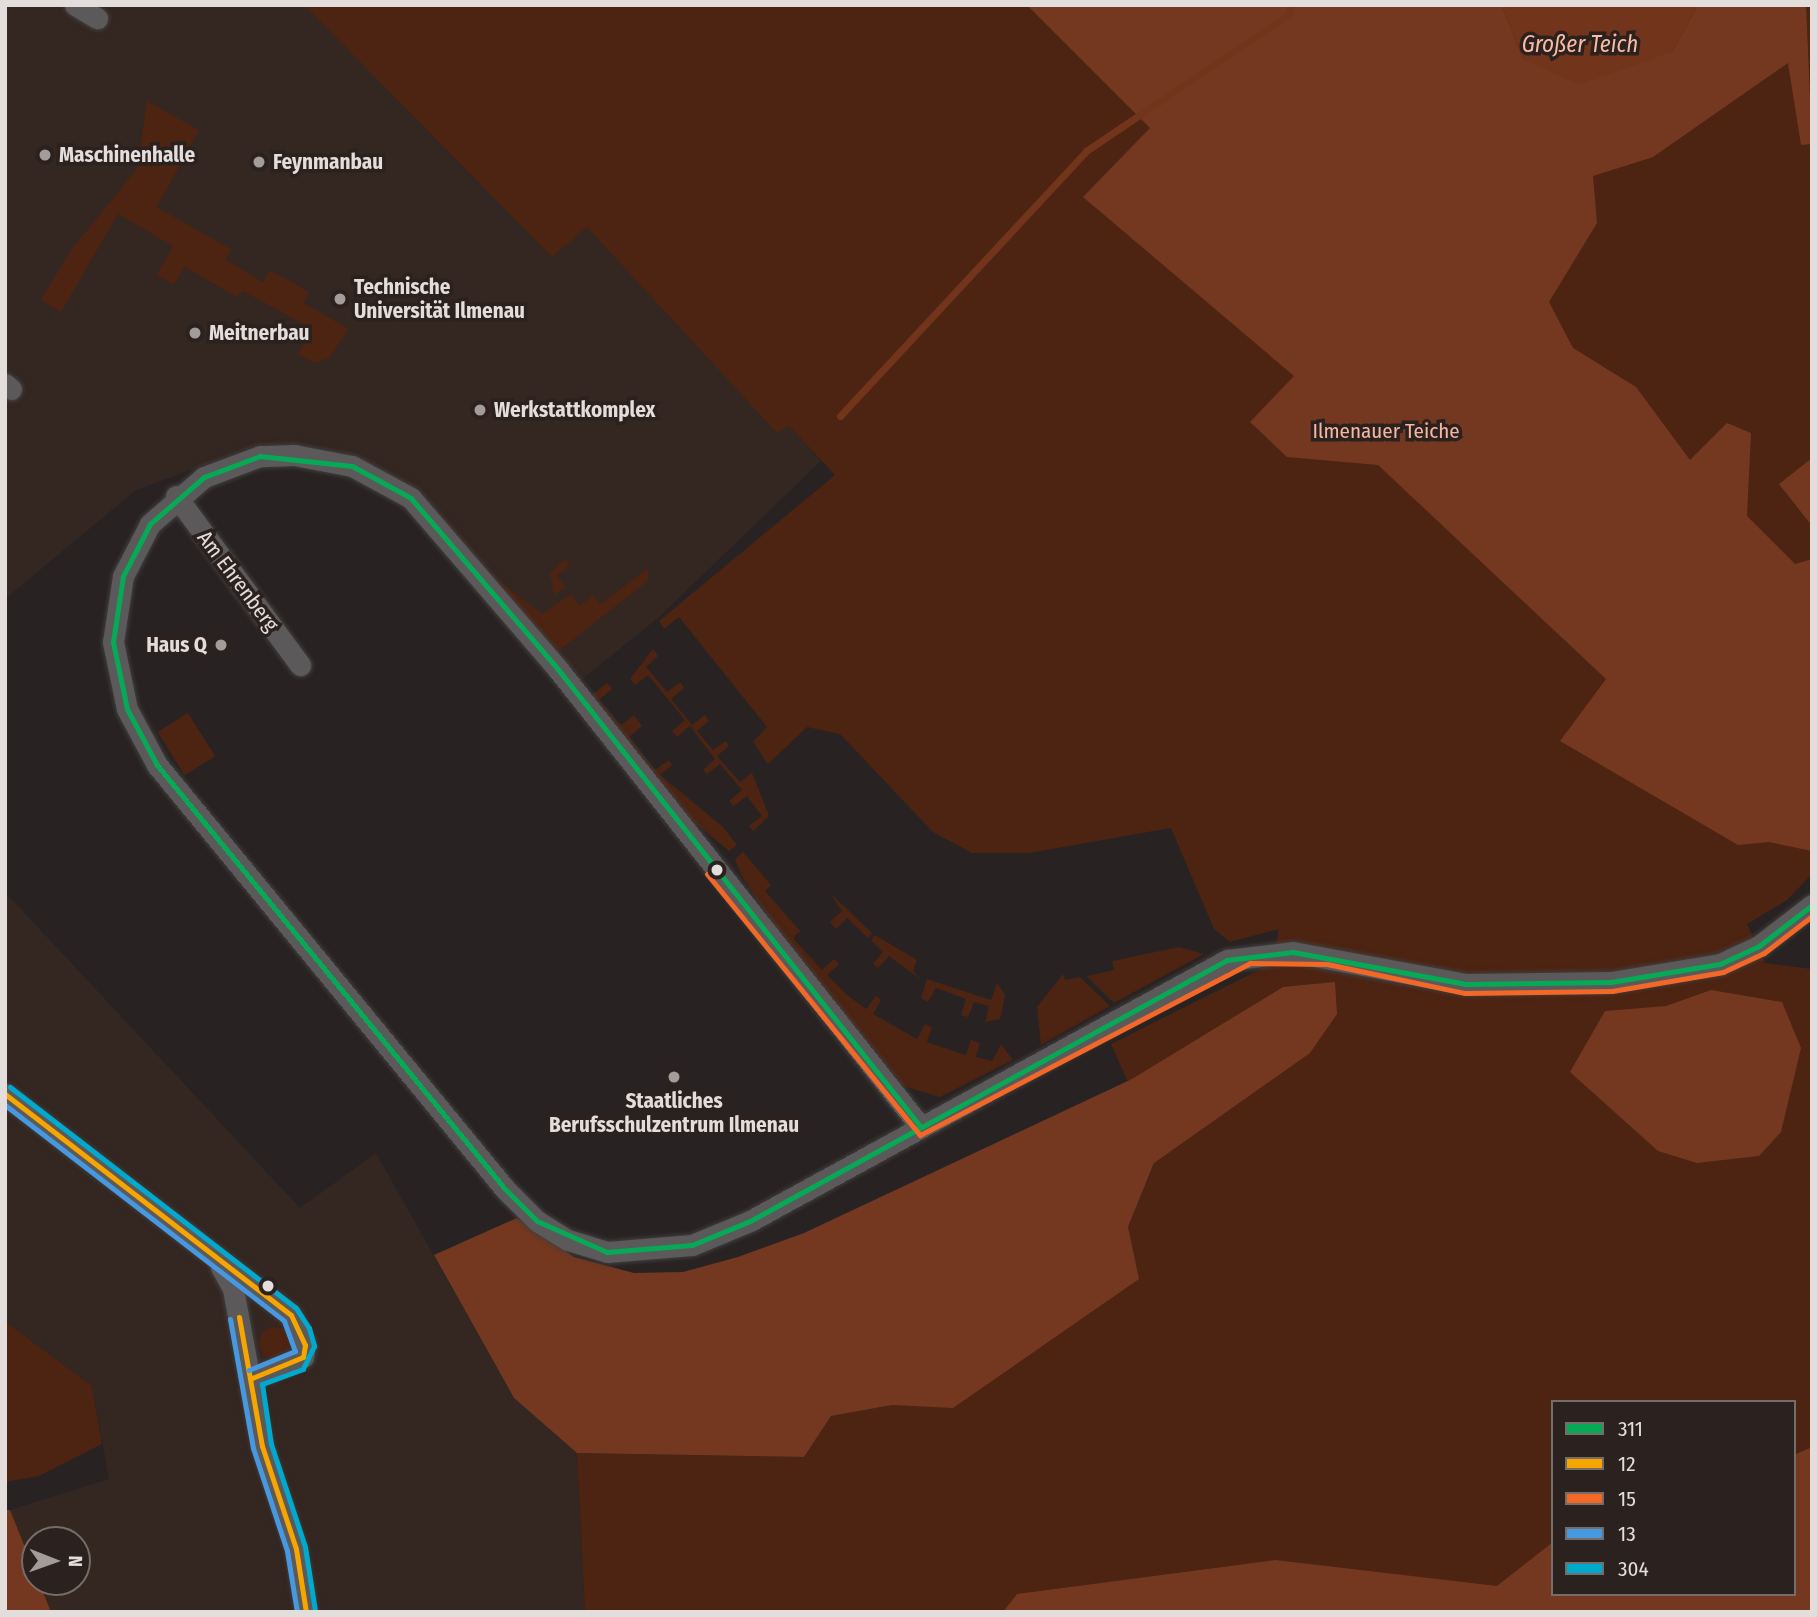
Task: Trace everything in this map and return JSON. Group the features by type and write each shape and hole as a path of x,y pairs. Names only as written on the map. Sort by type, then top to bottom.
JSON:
{"street":[{"path":"75,5 97,18"},
{"path":"920,1126 557,668 411,498 352,466 294,455 231,465 176,496 134,551 118,595 113,642 127,709 157,765 461,1140 537,1221 607,1252 692,1245 750,1221 920,1126 1248,954 1328,955 1466,984 1611,982 1720,964 1759,946 1812,905"},
{"name":"Am Ehrenberg","path":"176,496 300,665"},
{"path":"5,1094 218,1262 291,1315 305,1345 296,1364 252,1378"},
{"path":"218,1262 233,1289 252,1378 262,1446 296,1549 306,1612"}],"shaded area":[{"name":"Technische Universität Ilmenau","path":"5,5 695,5 542,150 821,461 658,618 580,681 431,513 379,467 325,449 253,447 136,490 5,599"},
{"path":"5,892 300,1208 376,1153 514,1398 577,1453 585,1612 51,1612 45,1596 91,1596 91,1526 21,1526 21,1538 10,1510 109,1479 92,1386 5,1321"}],"green space":[{"name":"Ilmenauer Teiche","path":"304,5 1812,5 1812,874 1787,900 1747,924 1765,963 1812,969 1812,1612 1018,1594 1003,1612 585,1612 577,1453 804,1457 831,1416 892,1405 953,1407 1128,1227 1159,1152 1111,1044 1271,964 1279,929 1230,942 1214,929 1171,828 1029,853 972,853 933,832 840,734 807,727 768,764 753,742 767,727 679,617 664,629 659,621 835,475 789,426 777,433 587,227 552,257"},
{"path":"1027,5 1502,5 1523,59 1672,52 1698,5 1806,5 1812,144 1801,145 1788,63 1653,157 1593,176 1597,223 1549,302 1573,348 1636,387 1690,460 1727,423 1751,433 1747,516 1795,564 1812,559 1812,851 1769,842 1738,845 1560,741 1606,679 1378,465 1287,457 1250,422 1294,376 1083,197 1150,128"},
{"path":"147,101 199,130 157,207 231,249 226,260 263,282 270,270 309,292 304,303 349,329 329,358 315,363 298,354 312,329 243,291 236,297 185,267 174,285 157,275 173,246 118,214 61,312 41,300 71,250 137,169"},
{"path":"1812,458 1812,526 1779,484"},
{"path":"565,559 570,565 557,576 566,587 554,595 550,573"},
{"path":"648,568 648,581 557,652 485,570 542,614 571,594 580,606 593,595 601,604"},
{"path":"653,649 658,656 646,667 667,692 680,682 684,688 671,699 692,725 705,715 709,721 697,731 713,750 726,741 729,746 717,756 740,782 752,773 769,816 753,831 749,826 762,816 747,796 734,806 729,801 742,790 720,764 707,774 703,770 715,759 690,726 677,737 672,731 685,720 648,675 635,685 630,679"},
{"path":"607,683 612,689 599,700 621,725 634,715 642,726 629,737 655,770 669,760 672,765 660,775 723,827 737,845 729,851 673,805 591,696"},
{"path":"188,713 215,756 184,775 157,732"},
{"path":"743,852 771,885 765,891 800,931 793,938 822,970 834,959 839,964 827,975 846,994 866,1009 876,996 881,1000 873,1014 917,1039 925,1024 932,1027 927,1042 966,1055 971,1040 980,1043 976,1057 992,1061 1001,1044 1013,1060 940,1097 903,1086 790,949 741,875 735,859"},
{"path":"830,893 872,933 868,938 847,918 836,929 830,922 842,911"},
{"path":"875,935 917,960 913,971 921,980 889,956 878,968 873,964 883,952 871,940"},
{"path":"1179,947 1204,954 1114,1003 1087,976 1114,970 1112,961"},
{"path":"1063,974 1065,980 1080,977 1110,1006 1041,1045 1037,1007"},
{"path":"927,979 991,1000 997,983 1005,995 1000,1019 985,1022 989,1006 974,1002 968,1017 961,1015 966,999 936,988 928,1002 921,998"},
{"path":"1335,982 1337,1014 1310,1053 1154,1163 1128,1227 1139,1279 953,1408 892,1405 831,1416 804,1457 577,1453 514,1398 434,1255 517,1218 574,1257 634,1273 683,1272 738,1257 804,1233 1132,1079 1283,987"},
{"path":"1711,990 1782,1002 1801,1048 1781,1132 1759,1156 1697,1163 1658,1151 1570,1072 1605,1011 1666,1006"},
{"path":"5,1321 92,1386 102,1444 39,1476 5,1482"},
{"path":"275,1327 286,1332 291,1343 286,1354 275,1359 264,1354 259,1343 264,1332"},
{"path":"1812,1447 1812,1612 1003,1612 1017,1594 1275,1560 1497,1586 1551,1544 1551,1596 1796,1596 1796,1454"},
{"path":"5,1510 10,1510 21,1537 21,1596 45,1596 51,1612 5,1612"}],"water":[{"name":"Großer Teich","path":"1502,5 1698,5 1672,52 1579,85 1523,59"}],"waterway":[{"path":"840,416 1086,151 1288,15 1291,5"}],"transit line":[{"name":"311","path":"920,1126 557,668 411,498 352,466 260,456 204,477 150,524 123,576 113,642 127,709 157,765 505,1189 537,1221 607,1252 692,1245 750,1221 1227,960 1293,952 1466,984 1611,982 1720,964 1759,946 1812,905"},
{"name":"15","path":"707,874 920,1135 1250,963 1327,964 1465,993 1612,991 1723,972 1764,953 1812,916"},
{"name":"304","path":"10,1087 296,1308 309,1328 314,1346 303,1369 262,1384 271,1444 305,1547 315,1611"},
{"name":"12","path":"5,1094 291,1315 305,1345 303,1357 252,1378"},
{"name":"13","path":"5,1105 284,1321 295,1351 249,1370"},
{"name":"12","path":"239,1317 262,1446 296,1549 306,1612"},
{"name":"13","path":"230,1319 253,1448 287,1551 297,1612"}],"place":[{"name":"Maschinenhalle","path":"45,155"},
{"name":"Feynmanbau","path":"259,162"},
{"name":"Technische Universität Ilmenau","path":"340,299"},
{"name":"Meitnerbau","path":"195,333"},
{"name":"Werkstattkomplex","path":"480,410"},
{"name":"Haus Q","path":"221,645"},
{"name":"Staatliches Berufsschulzentrum Ilmenau","path":"674,1077"}]}
